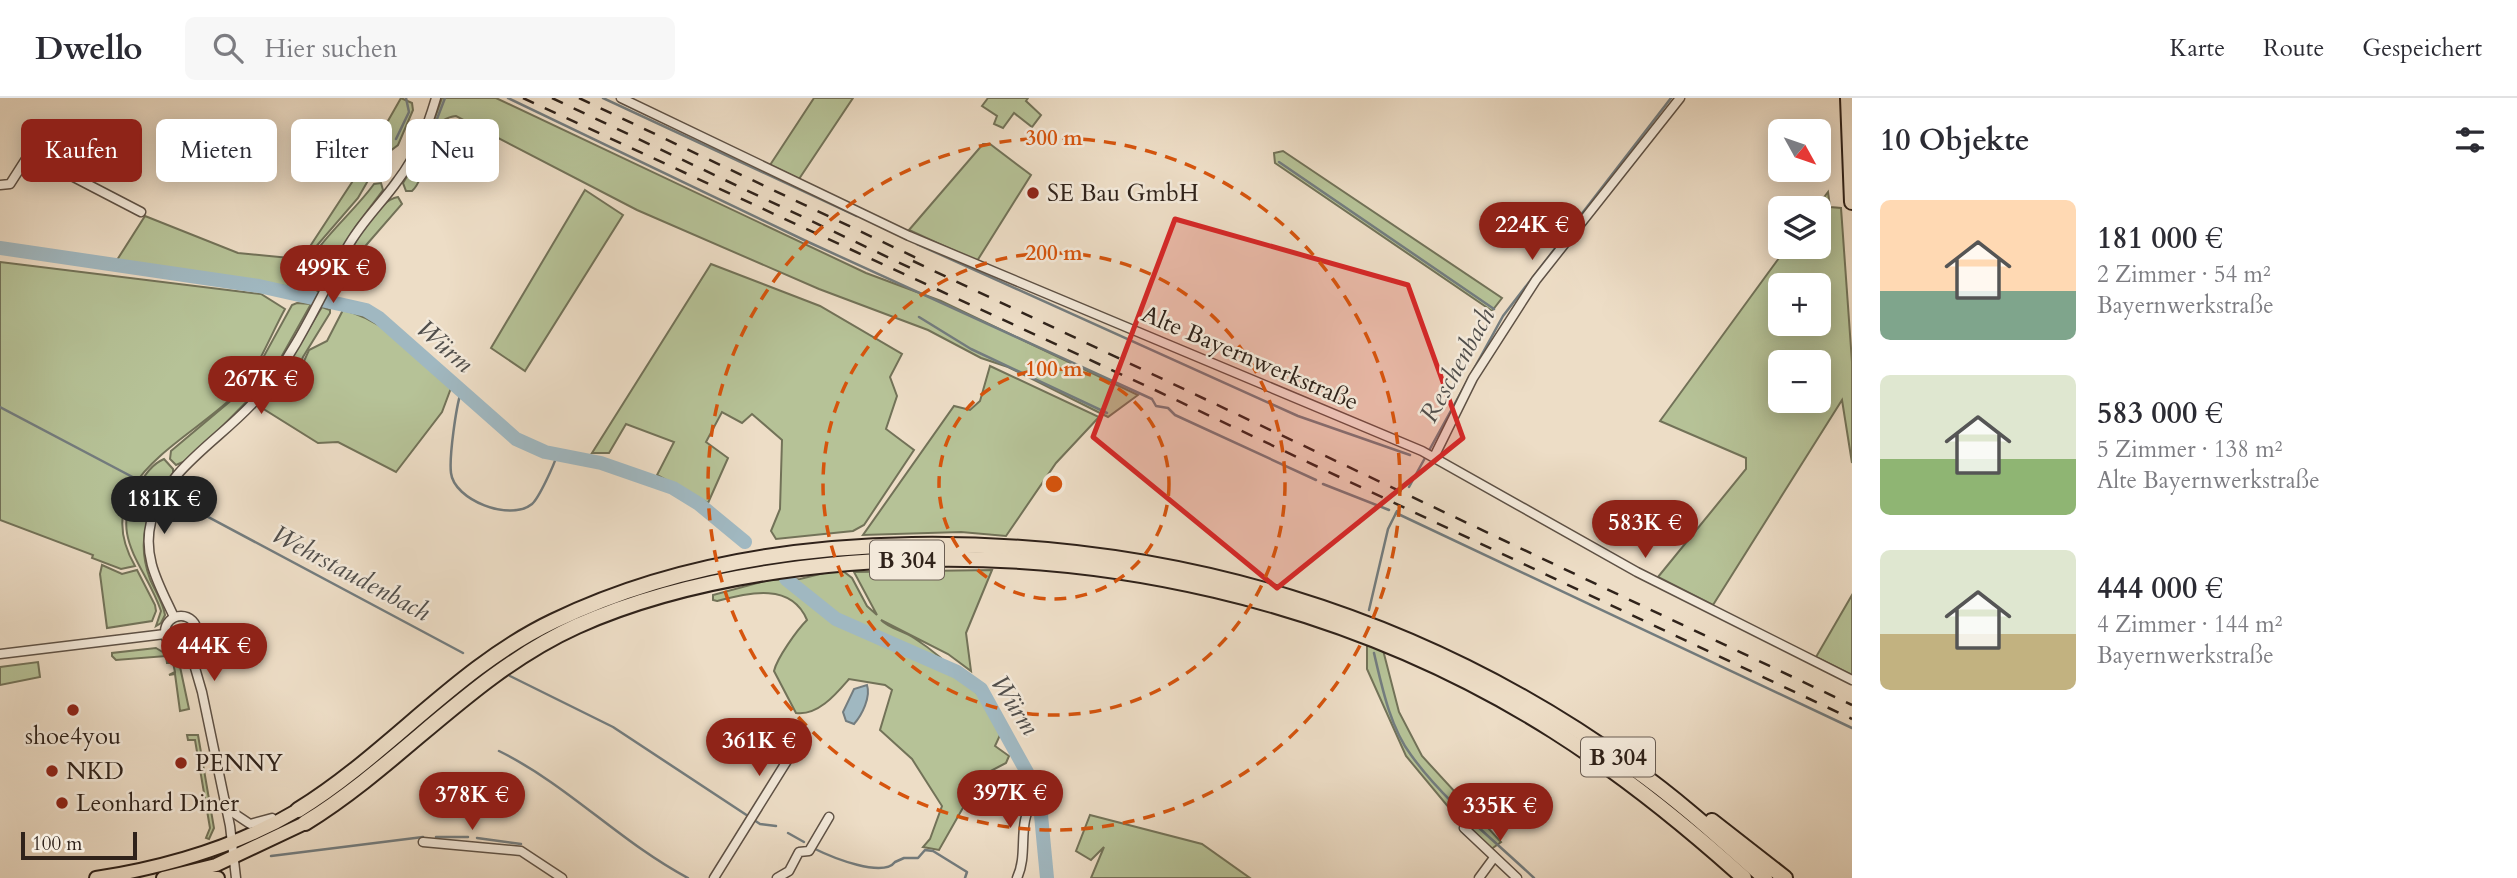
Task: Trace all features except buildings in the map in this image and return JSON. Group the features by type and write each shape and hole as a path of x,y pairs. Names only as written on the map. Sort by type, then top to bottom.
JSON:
{"highway":[{"path":"1849,98 1852,202"},
{"name":"B 304","path":"292,813 337,784 443,696 510,646 596,602 703,570 805,551 974,544 1067,550 1167,565 1266,588 1350,616 1439,652 1527,698 1599,744 1671,805 1765,878"},
{"name":"B 304","path":"305,823 367,780 493,675 539,646 591,620 659,596 725,581 808,567 913,559 996,560 1115,571 1261,601 1345,629 1433,666 1520,711 1671,805 1744,878"},
{"path":"1671,805 1719,825 1785,878"},
{"path":"1671,805 1675,827 1729,878"},
{"path":"1765,860 1796,878"}],"main road":[{"name":"B 304","path":"96,878 177,861 233,842 292,813"},
{"name":"B 304","path":"168,877 236,858 305,823"},
{"path":"168,877 218,878"}],"street":[{"path":"174,617 154,574 149,551 152,521 161,498 169,486 265,390 359,229 409,164 424,136 436,98"},
{"name":"Alte Bayernwerkstraße","path":"621,98 909,236 1428,454 1637,572 1852,680"},
{"path":"1428,454 1536,280 1681,98"},
{"path":"0,185 10,184 26,159 37,158 141,212"},
{"path":"174,617 188,617 196,624 196,639 189,647 173,646 165,634 166,626 174,617"},
{"path":"0,654 165,634"},
{"path":"189,647 233,842 236,878"},
{"path":"714,878 790,756"},
{"path":"1017,878 1024,864 1026,810 1034,801"},
{"path":"226,808 250,824 292,813"},
{"path":"777,878 789,871 799,852 808,851 829,817"},
{"path":"1464,828 1493,859 1517,878"},
{"path":"423,842 521,851 562,878"},
{"path":"1479,878 1493,859"},
{"path":"1485,867 1507,868"}],"highlighted area":[{"path":"1175,219 1408,285 1463,438 1277,588 1093,437"}],"green space":[{"path":"401,98 412,103 413,110 409,119 406,119 406,126 398,145 392,150 392,119 389,119"},
{"path":"442,98 496,98 866,273 941,301 1138,395 1108,417 1008,367 981,358 928,330 819,289 637,210 499,138 499,119 462,119 456,116 434,119"},
{"path":"814,98 853,98 799,179 770,165"},
{"path":"988,98 1028,98 1026,101 1041,115 1032,127 1014,113 1003,128 994,124 997,116 982,106"},
{"path":"983,144 990,144 1031,175 977,261 909,230"},
{"path":"1283,151 1502,298 1492,311 1275,163 1274,153"},
{"path":"406,178 406,182 418,182 412,191 406,191 403,183"},
{"path":"352,182 367,182 358,198 314,249 305,254"},
{"path":"381,183 383,190 356,226 312,301 294,299 298,283 315,252 374,184"},
{"path":"585,190 623,215 525,371 491,348"},
{"path":"398,197 402,204 361,251 358,269 364,278 334,284 369,220 388,201"},
{"path":"1831,207 1841,208 1852,362 1852,463 1842,400 1713,605 1658,577 1746,469 1746,458 1660,421 1768,273 1768,336 1831,336 1831,273 1768,273 1778,259 1831,259"},
{"path":"145,216 238,253 300,259 303,265 291,287 117,260"},
{"path":"0,262 261,294 285,309 244,385 150,466 133,487 124,510 123,536 135,566 121,569 92,558 93,555 0,520"},
{"path":"711,264 820,306 902,354 890,377 897,396 886,429 914,450 864,525 853,531 776,539 771,531 780,509 782,440 752,414 742,423 722,412 706,442 728,458 708,503 657,475 674,442 626,424 609,453 592,453"},
{"path":"311,304 269,379 190,459 176,465 170,459 171,451 247,387 292,305"},
{"path":"322,307 330,310 330,313 303,357 290,388 277,393 273,388 275,384"},
{"path":"343,310 374,322 388,331 451,388 442,412 396,472 338,442 318,443 262,408 269,400 292,388 309,350 327,341"},
{"path":"990,366 1099,417 1056,463 1006,536 961,532 863,535 954,406 970,410 980,401"},
{"path":"164,459 173,469 173,473 151,511 144,536 145,563 165,615 156,626 161,611 132,550 127,536 126,520 129,504 138,486 152,467"},
{"path":"102,565 122,574 137,570 155,605 152,621 107,628 100,574"},
{"path":"992,570 966,633 971,671 948,654 881,620 925,646 965,680 996,720 1001,733 995,746 1009,756 1006,763 981,776 939,850 923,847 930,839 942,806 912,759 880,730 892,690 885,685 849,679 819,708 796,713 774,671 788,644 807,620 800,608 791,600 768,593 717,601 713,600 713,595 769,580 800,579 843,571 852,578 867,606 877,615 854,572"},
{"path":"1852,595 1852,675 1816,657"},
{"path":"1367,644 1383,650 1399,712 1422,756 1501,842 1490,850 1460,821 1406,756 1367,669"},
{"path":"156,648 179,662 189,709 180,711 175,674 169,675 175,672 173,663 167,663 166,656 116,660 112,656 112,653"},
{"path":"38,662 40,677 0,685 0,667"},
{"path":"187,735 198,735 214,828 209,839 206,838 210,828 195,740 188,740"},
{"path":"1090,815 1202,844 1250,878 1091,878 1104,847 1091,860 1076,851"}],"water":[{"path":"867,685 867,700 860,716 854,724 846,721 843,712 854,689"}],"waterway":[{"path":"396,139 409,112 406,98"},
{"path":"437,119 445,98"},
{"path":"508,98 806,241 1152,399 1156,406 1168,408 1175,415 1316,480"},
{"path":"603,98 857,216"},
{"name":"Reschenbach","path":"1409,487 1503,316 1671,98"},
{"path":"1279,162 1494,309"},
{"path":"917,244 1298,416 1410,455"},
{"name":"Würm","path":"0,248 259,286 366,310 379,318 516,439 545,452 601,463 673,488 699,504 745,542"},
{"path":"919,317 971,349 1107,413"},
{"path":"461,392 453,432 451,473 454,483 472,499 484,505 510,511 532,504 557,455"},
{"name":"Wehrstaudenbach","path":"0,407 161,492"},
{"path":"1323,484 1389,510"},
{"name":"Wehrstaudenbach","path":"167,495 463,653"},
{"name":"Reschenbach","path":"1369,610 1388,529 1397,511"},
{"path":"1396,513 1852,728"},
{"name":"Würm","path":"786,579 836,619 957,672 981,689 1039,794 1047,878"},
{"name":"Reschenbach","path":"1374,653 1392,719 1411,755 1438,788 1534,878"},
{"name":"Wehrstaudenbach","path":"510,676 613,727 748,816"},
{"path":"499,751 548,780 639,848 688,878"},
{"name":"Wehrstaudenbach","path":"754,820 760,824 776,826"},
{"name":"Wehrstaudenbach","path":"788,833 804,842"},
{"path":"271,856 423,837"},
{"path":"436,837 468,837"},
{"path":"477,838 521,844"},
{"path":"813,848 857,865 880,868 904,858 918,858 925,850 933,851 967,872 965,878"}],"railway":[{"path":"523,98 1155,390 1852,719"},
{"path":"552,98 919,272"},
{"path":"579,98 925,262"},
{"path":"913,261 1852,705"}],"place":[{"name":"SE Bau GmbH","path":"1033,193"},
{"name":"shoe4you","path":"73,710"},
{"name":"PENNY","path":"181,763"},
{"name":"NKD","path":"52,771"},
{"name":"Leonhard Diner","path":"62,803"}]}
